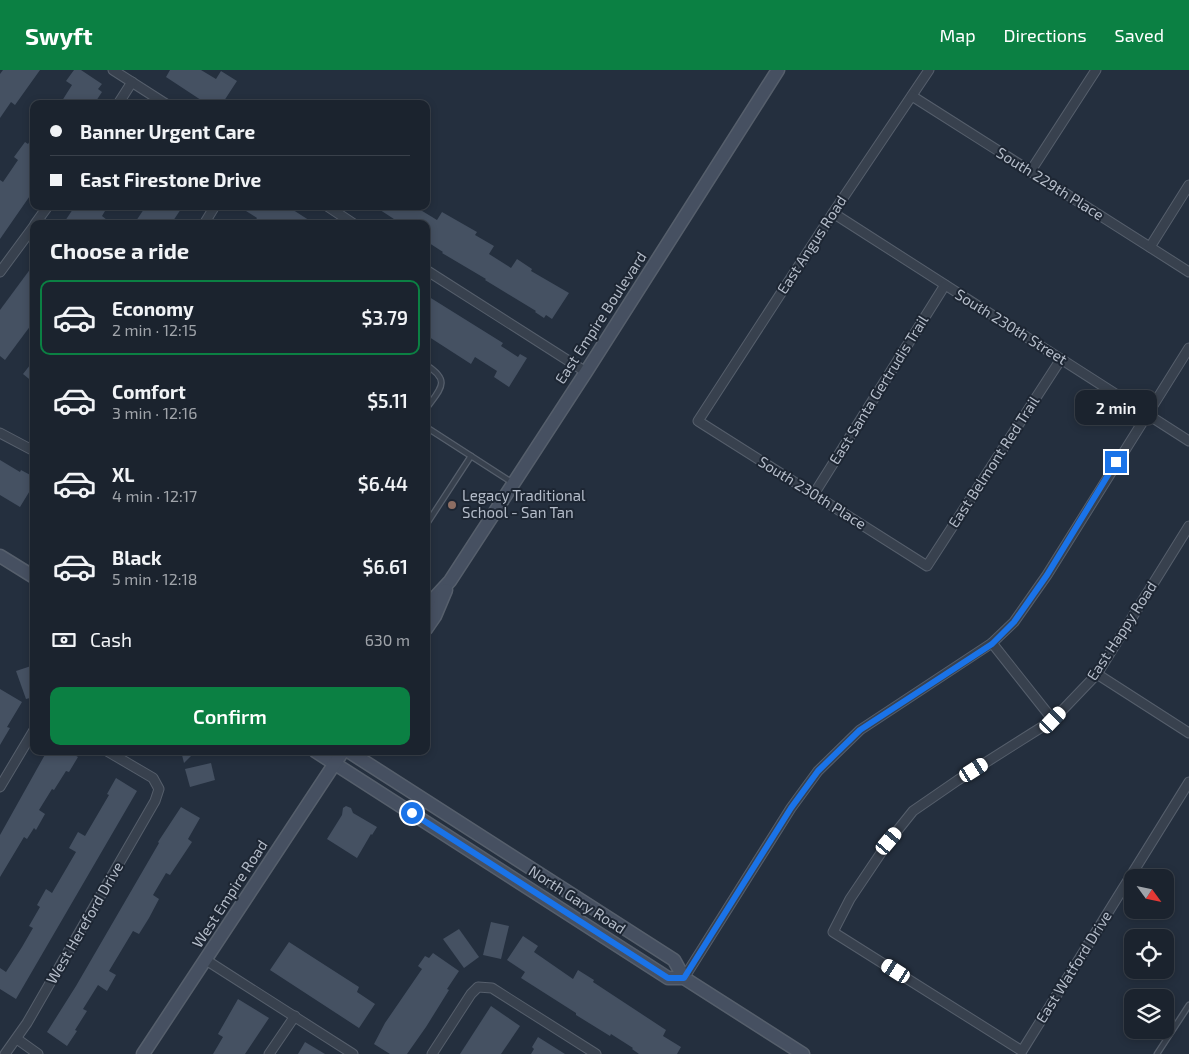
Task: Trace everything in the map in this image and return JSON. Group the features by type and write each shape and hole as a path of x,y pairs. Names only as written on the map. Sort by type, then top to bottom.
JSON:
{"street":[{"path":"113,70 160,100"},
{"name":"East Empire Boulevard","path":"430,623 450,581 586,372 778,70"},
{"name":"East Angus Road","path":"698,421 833,213 929,70"},
{"path":"1030,172 1096,70"},
{"path":"121,100 132,82"},
{"name":"South 229th Place","path":"912,96 1189,272"},
{"path":"1150,247 1189,185"},
{"path":"333,210 348,220"},
{"name":"South 230th Street","path":"833,213 1189,442"},
{"path":"0,272 30,232"},
{"path":"430,273 586,372"},
{"name":"East Santa Gertrudis Trail","path":"814,494 945,285"},
{"path":"354,755 674,960 684,978 791,808 818,771 860,730 992,644 1014,622 1047,575 1189,348"},
{"name":"East Belmont Red Trail","path":"927,566 1061,359"},
{"name":"South 230th Place","path":"698,421 927,566"},
{"path":"0,433 30,450"},
{"name":"East Happy Road","path":"1022,1050 834,932 850,899 889,841 914,810 1053,720 1097,674 1189,526"},
{"path":"0,556 30,575"},
{"name":"East Empire Boulevard","path":"430,603 450,581"},
{"path":"992,644 1053,720"},
{"path":"1097,674 1189,733"},
{"path":"0,787 30,737"},
{"name":"West Hereford Drive","path":"5,1054 17,1039 155,802 159,789 153,778 113,755"},
{"name":"North Gary Road","path":"321,755 668,978 684,978 803,1054"},
{"name":"West Empire Road","path":"143,1054 341,755"},
{"name":"East Watford Drive","path":"1022,1050 1189,782"},
{"path":"206,960 353,1054"},
{"path":"432,1054 470,994 478,987 492,988 596,1054"},
{"path":"269,1054 295,1016"},
{"path":"17,1039 38,1054"}],"lane":[{"path":"430,367 439,373 442,379 440,388 430,403"},
{"path":"430,430 513,483"},
{"path":"430,519 471,456"},
{"path":"1157,1054 1189,1005"}],"building":[{"path":"3,70 40,70 15,105 11,102 0,118 0,74"},
{"path":"74,70 81,70 102,84 98,89 102,92 97,100 63,100 72,85 66,81"},
{"path":"170,70 201,70 216,79 221,71 237,81 225,100 201,100 166,77"},
{"path":"30,141 30,196 0,239 0,180 3,182 18,160 14,157 25,142 28,144"},
{"path":"72,210 106,210 102,216 107,220 66,220"},
{"path":"143,210 180,210 174,220 137,220"},
{"path":"244,210 293,210 309,220 256,220 257,218"},
{"path":"380,210 421,210 437,220 442,212 477,232 475,235 494,246 489,254 511,268 517,259 532,269 531,271 569,293 552,319 546,315 544,318 430,244 430,220 395,220"},
{"path":"30,269 30,326 5,360 0,356 0,310"},
{"path":"430,297 503,343 501,346 518,357 520,354 527,358 509,387 494,377 497,371 475,357 471,364 430,338"},
{"path":"30,365 30,380 23,374"},
{"path":"0,460 20,472 21,470 30,475 30,491 20,507 0,495"},
{"path":"30,666 30,698 26,699 16,671"},
{"path":"0,689 22,702 7,727 10,728 0,745"},
{"path":"45,755 75,755 78,757 69,772 66,771 54,790 52,789 39,810 45,814 36,830 34,828 27,839 24,837 0,877 0,835"},
{"path":"182,755 192,755 184,763"},
{"path":"211,763 215,780 190,787 185,769"},
{"path":"116,778 137,791 16,999 0,989 0,968 6,972 22,947 33,928 29,926 40,907 37,905 46,889 52,893 76,852 69,848 78,832 85,836 109,795 107,794"},
{"path":"346,806 351,808 353,813 377,827 357,858 327,839 342,815 343,808"},
{"path":"181,807 200,818 188,839 192,842 170,875 166,873 153,895 159,899 149,918 139,934 133,931 109,971 116,975 107,991 98,985 83,1009 87,1011 67,1046 47,1032 76,986 158,842"},
{"path":"491,922 509,926 501,959 483,955"},
{"path":"459,929 479,957 464,968 443,939"},
{"path":"523,936 538,946 534,952 573,979 578,970 666,1030 663,1036 681,1047 677,1054 639,1054 633,1048 576,1015 576,1013 521,978 525,972 507,960"},
{"path":"289,942 359,987 357,992 375,1004 359,1028 270,970"},
{"path":"433,953 459,971 426,1027 407,1054 390,1054 374,1044 385,1023 422,969 418,966 425,956 429,958"},
{"path":"238,999 269,1018 245,1054 213,1054 223,1037 218,1034"},
{"path":"491,1006 520,1026 501,1054 460,1054"},
{"path":"538,1037 565,1054 531,1054 534,1049 532,1047"},
{"path":"305,1042 325,1054 298,1054"}],"place":[{"name":"Legacy Traditional School - San Tan","path":"452,505"}],"route":[{"path":"412,813 668,978 684,978 791,808 818,771 860,730 992,644 1014,622 1047,575 1116,462"}]}
